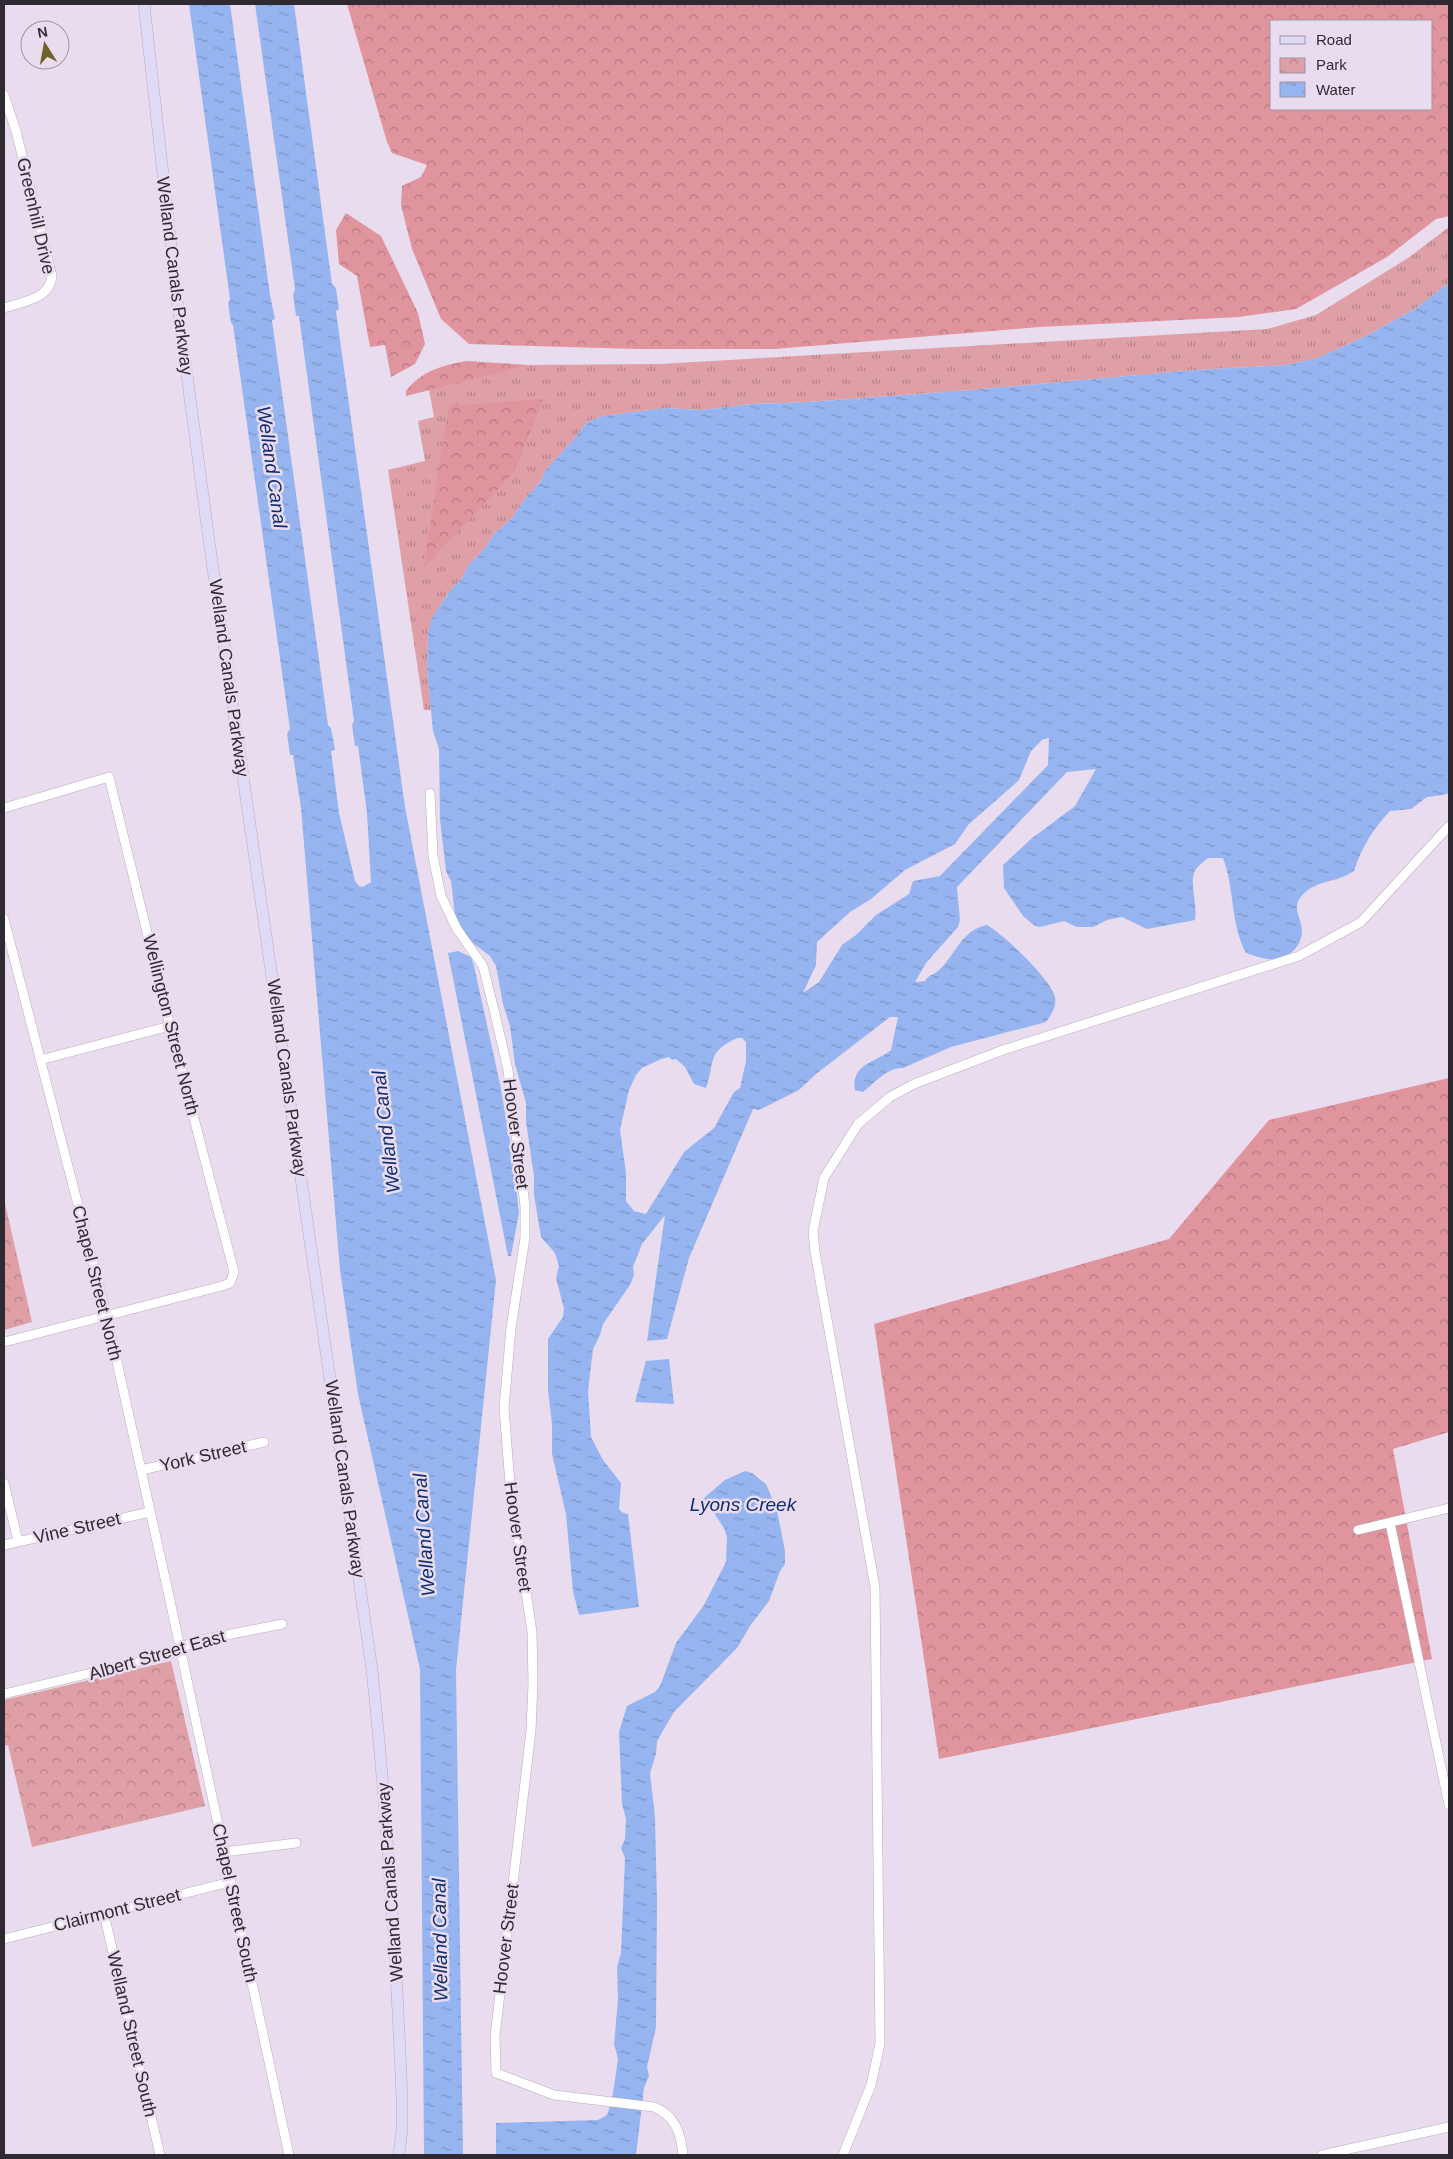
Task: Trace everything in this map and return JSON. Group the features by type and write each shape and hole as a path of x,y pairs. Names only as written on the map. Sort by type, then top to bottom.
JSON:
{"street":[{"name":"Welland Canals Parkway","path":"144,4 176,290 210,548 372,1670 384,1786 392,1897 403,2114 399,2155"},
{"name":"Greenhill Drive","path":"4,95 16,131 52,276 51,285 45,293 4,308"},
{"name":"Wellington Street North","path":"4,808 109,777 170,1026 234,1272 230,1283 222,1286 107,1317"},
{"name":"Hoover Street","path":"430,793 433,856 441,896 458,929 482,966 508,1070 525,1206 524,1238 511,1328 504,1408 510,1484 532,1632 533,1683 531,1731 495,2036 496,2073 554,2095 647,2106 662,2111 677,2126 684,2155"},
{"path":"843,2155 872,2085 880,2044 875,1587 815,1252 813,1231 824,1178 858,1124 890,1097 914,1084 1002,1050 1299,956 1361,922 1449,826"},
{"name":"Chapel Street North","path":"4,919 107,1317 181,1650"},
{"path":"40,1060 170,1026"},
{"path":"4,1342 107,1317"},
{"name":"York Street","path":"142,1470 264,1442"},
{"path":"4,1483 18,1541"},
{"path":"1358,1530 1449,1508"},
{"name":"Vine Street","path":"4,1545 150,1512"},
{"path":"1390,1523 1449,1805"},
{"name":"Albert Street East","path":"4,1694 181,1650 191,1642 282,1624"},
{"name":"Chapel Street South","path":"181,1650 289,2155"},
{"path":"224,1852 296,1843"},
{"name":"Clairmont Street","path":"4,1939 230,1882"},
{"name":"Welland Street South","path":"104,1914 160,2155"},
{"path":"1322,2155 1449,2127"}],"green space":[{"path":"347,4 1449,4 1449,216 1436,219 1387,257 1296,309 1239,317 1039,327 775,349 636,349 469,344 441,319 412,249 401,205 402,186 421,177 427,165 392,153 387,142"},
{"path":"346,213 381,236 418,313 425,344 415,364 391,377 385,345 370,347 357,276 339,264 336,230"},
{"path":"1449,227 1449,283 1415,309 1368,335 1318,358 1287,365 1195,370 960,391 752,404 702,410 666,408 603,416 587,422 545,471 541,481 527,496 512,518 493,535 486,547 468,566 461,580 453,587 437,610 428,633 427,672 431,710 424,710 388,470 425,461 418,421 434,417 429,389 529,365 660,364 1267,329 1316,315 1408,258"},
{"path":"467,361 529,365 406,396 406,391 418,378 441,367"},
{"path":"544,399 513,473 423,569 449,406"},
{"path":"1449,1078 1449,1432 1393,1449 1432,1659 939,1759 874,1324 1169,1239 1269,1120"},
{"path":"4,1199 32,1322 4,1330"},
{"path":"171,1661 205,1806 32,1847 8,1745 4,1746 4,1700"}],"water":[{"name":"Welland Canal","path":"189,4 230,4 270,295 275,319 272,320 328,725 331,728 335,750 331,751 339,813 355,881 359,886 363,887 371,882 367,813 358,746 355,746 352,725 354,721 299,316 296,316 293,295 295,289 255,4 294,4 332,284 336,288 339,309 336,311 405,807 496,1280 456,1670 463,2155 424,2155 420,1669 358,1394 340,1270 301,808 293,755 290,755 287,734 290,729 233,325 231,323 228,303 230,299"},
{"path":"1449,283 1449,793 1427,797 1411,809 1390,811 1368,839 1354,871 1312,888 1300,898 1297,910 1302,931 1296,948 1286,956 1268,959 1246,953 1241,942 1223,858 1208,858 1194,873 1195,920 1147,929 1122,917 1107,920 1093,927 1077,927 1064,921 1040,927 1035,926 1023,916 1004,888 1003,865 1031,839 1075,806 1096,769 1067,772 957,887 960,920 958,927 926,963 915,982 925,981 938,971 971,932 987,925 1026,958 1052,989 1055,1004 1046,1022 951,1047 903,1068 897,1068 886,1073 863,1092 855,1090 857,1074 861,1069 891,1050 898,1017 890,1017 816,1074 799,1090 759,1110 753,1109 689,1258 667,1339 647,1341 665,1215 642,1244 633,1267 634,1275 630,1285 603,1324 593,1349 588,1391 591,1437 603,1460 621,1483 619,1509 623,1513 628,1514 639,1607 579,1615 573,1591 566,1514 552,1454 552,1424 548,1390 548,1339 563,1317 564,1309 556,1278 559,1266 555,1253 541,1237 534,1195 534,1176 526,1122 526,1103 515,1064 510,1026 503,1004 496,966 490,956 474,944 462,930 455,915 451,881 446,871 440,820 439,749 433,731 427,672 428,633 431,620 437,610 453,587 461,580 468,566 486,547 493,535 512,518 527,496 541,481 545,471 587,422 603,416 666,408 702,410 752,404 960,391 1195,370 1287,365 1318,358 1368,335 1415,309","holes":["1049,738 1048,765 940,876 913,881 909,894 876,915 856,935 842,945 819,982 803,993 816,965 817,942 850,912 871,899 905,870 955,844 968,825 1019,780 1031,751 1043,739","737,1038 742,1038 746,1042 746,1061 740,1088 734,1092 714,1128 684,1152 646,1214 634,1211 626,1201 626,1173 620,1130 629,1090 636,1075 642,1068 669,1057 672,1060 676,1059 685,1067 694,1084 706,1088 716,1053 720,1048"]},
{"path":"458,951 471,957 474,966 500,1084 513,1157 519,1213 511,1256 508,1256 448,953"},
{"path":"669,1359 674,1404 635,1402 646,1361"},
{"name":"Lyons Creek","path":"745,1471 752,1473 766,1484 777,1510 785,1551 785,1564 780,1571 769,1601 750,1626 737,1648 674,1712 657,1741 656,1754 650,1773 655,1817 657,1902 656,2027 647,2067 649,2076 644,2088 636,2155 496,2155 496,2123 598,2120 607,2115 612,2100 618,2059 614,2044 618,2000 617,1967 621,1953 625,1858 621,1848 625,1839 626,1819 622,1804 619,1732 627,1706 655,1692 660,1686 676,1643 704,1605 726,1562 727,1537 724,1528 704,1498 725,1480"}]}
